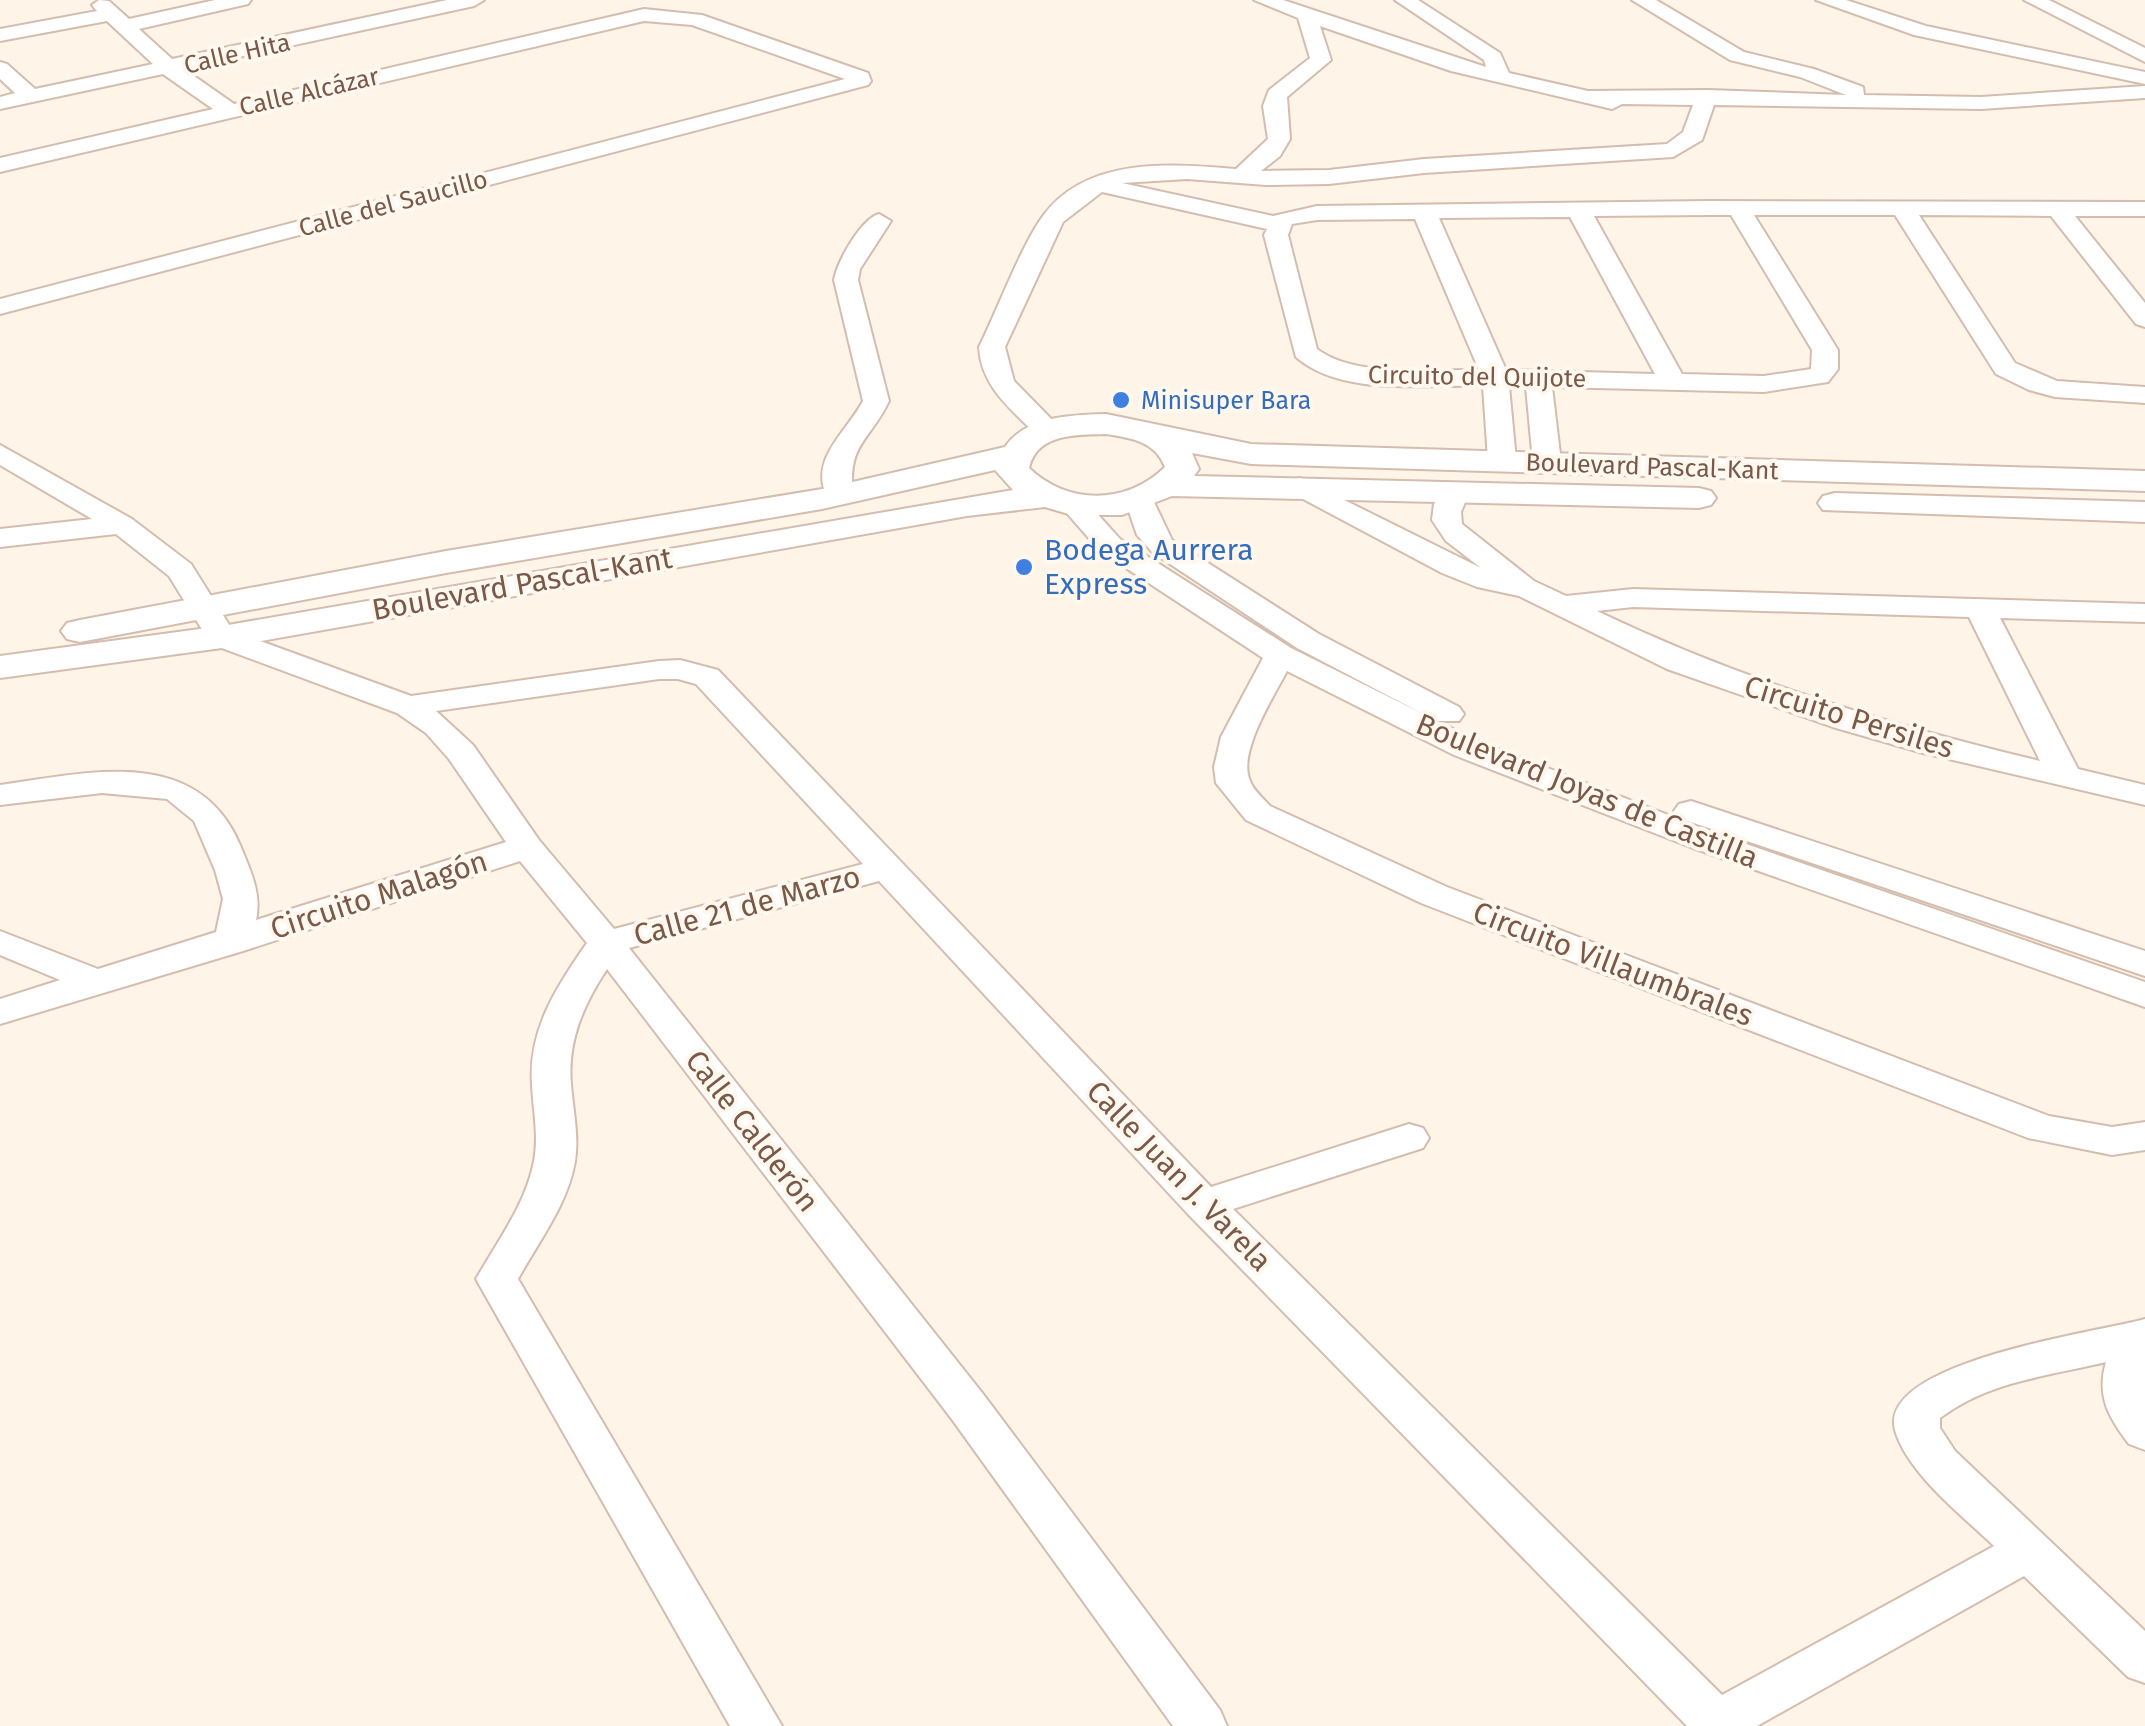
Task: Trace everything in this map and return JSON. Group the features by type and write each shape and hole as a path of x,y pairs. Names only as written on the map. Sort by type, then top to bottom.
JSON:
{"street":[{"path":"0,35 113,15 241,0"},
{"name":"Calle Hita","path":"0,103 474,0"},
{"path":"1405,0 1493,57 1500,77"},
{"path":"1642,0 1738,56 1807,72 1873,98"},
{"path":"1826,0 1920,31 2145,78"},
{"path":"2034,0 2145,56"},
{"path":"1285,5 1414,53 1694,124"},
{"path":"1242,176 1272,151 1279,139 1274,117 1277,94 1289,80 1321,60 1285,5"},
{"name":"Calle Alcázar","path":"0,164 618,19 667,14 695,19 861,77 862,81 843,88 785,100"},
{"path":"113,15 169,68 228,110"},
{"path":"1738,56 1755,98"},
{"path":"0,68 30,96"},
{"path":"1590,97 1873,98 1981,103 2145,92"},
{"path":"1048,430 998,380 990,365 992,347 1053,218 1096,185 1121,175 1153,172 1329,177 1424,166 1673,150 1688,143 1694,135 1694,124 1708,96"},
{"name":"Calle del Saucillo","path":"0,306 785,100"},
{"path":"1096,185 1278,224 1290,216 1317,214 2145,209"},
{"path":"2056,208 2145,319"},
{"path":"1903,209 2006,368 2023,380 2053,390 2145,395"},
{"path":"1578,210 1672,380"},
{"name":"Circuito del Quijote","path":"1278,224 1279,256 1302,342 1305,352 1318,364 1363,375 1784,383 1818,376 1824,369 1825,350 1740,210"},
{"path":"1425,214 1495,376 1502,460"},
{"path":"840,494 834,465 840,450 876,401 846,280 848,269 879,221"},
{"path":"1538,377 1548,462"},
{"name":"Boulevard Pascal-Kant","path":"0,667 942,475 1013,455 1026,441 1048,430 1106,424 1252,454 1548,462 1733,485 2145,512"},
{"path":"1154,493 1182,470 1178,452 1160,437"},
{"path":"0,453 122,525 180,570 213,622"},
{"path":"1013,455 1012,470 1022,484 1059,500"},
{"name":"Boulevard Pascal-Kant","path":"0,643 213,622 967,506 1059,500 1107,506 1154,493 1300,486 1456,490 2145,482"},
{"name":"Circuito Persiles","path":"1300,486 1452,567 1488,581 1528,589 1678,662 1846,721 2145,795"},
{"name":"Circuito Persiles","path":"1456,490 1447,507 1451,532 1498,563 1528,589"},
{"name":"Boulevard Joyas de Castilla","path":"1154,493 1152,535 1162,546 1308,641 1483,730 1653,799 2145,964"},
{"name":"Boulevard Joyas de Castilla","path":"1059,500 1110,545 1280,655 1390,712 1544,781 2145,995"},
{"path":"0,538 122,525"},
{"name":"Circuito Persiles","path":"1564,605 1633,598 2145,614"},
{"path":"1978,607 2064,775"},
{"name":"Calle Calderón","path":"213,622 408,706 437,726 461,752 527,847 967,1406 1202,1726"},
{"name":"Circuito Villaumbrales","path":"1280,655 1237,737 1232,767 1233,783 1258,813 1434,895 2042,1128 2112,1142 2145,1136"},
{"name":"Calle Juan J. Varela","path":"408,706 514,688 680,668 707,676 1204,1204 1719,1724"},
{"name":"Circuito Malagón","path":"0,795 122,784 172,788 195,801 216,828 240,888 244,909 230,943"},
{"name":"Circuito Malagón","path":"0,1012 527,847"},
{"name":"Calle 21 de Marzo","path":"606,944 889,868"},
{"path":"0,942 95,981"},
{"path":"606,944 566,1001 555,1033 550,1056 558,1139 552,1172 497,1279 757,1726"},
{"path":"1204,1204 1409,1138"},
{"path":"2140,1337 2007,1369 1950,1388 1917,1411 1918,1430 1940,1464 2145,1662"},
{"path":"2140,1337 2120,1388 2129,1412 2145,1432"},
{"path":"1719,1724 2027,1552"}],"place":[{"name":"Minisuper Bara","path":"1121,400"},
{"name":"Bodega Aurrera Express","path":"1024,567"}]}
